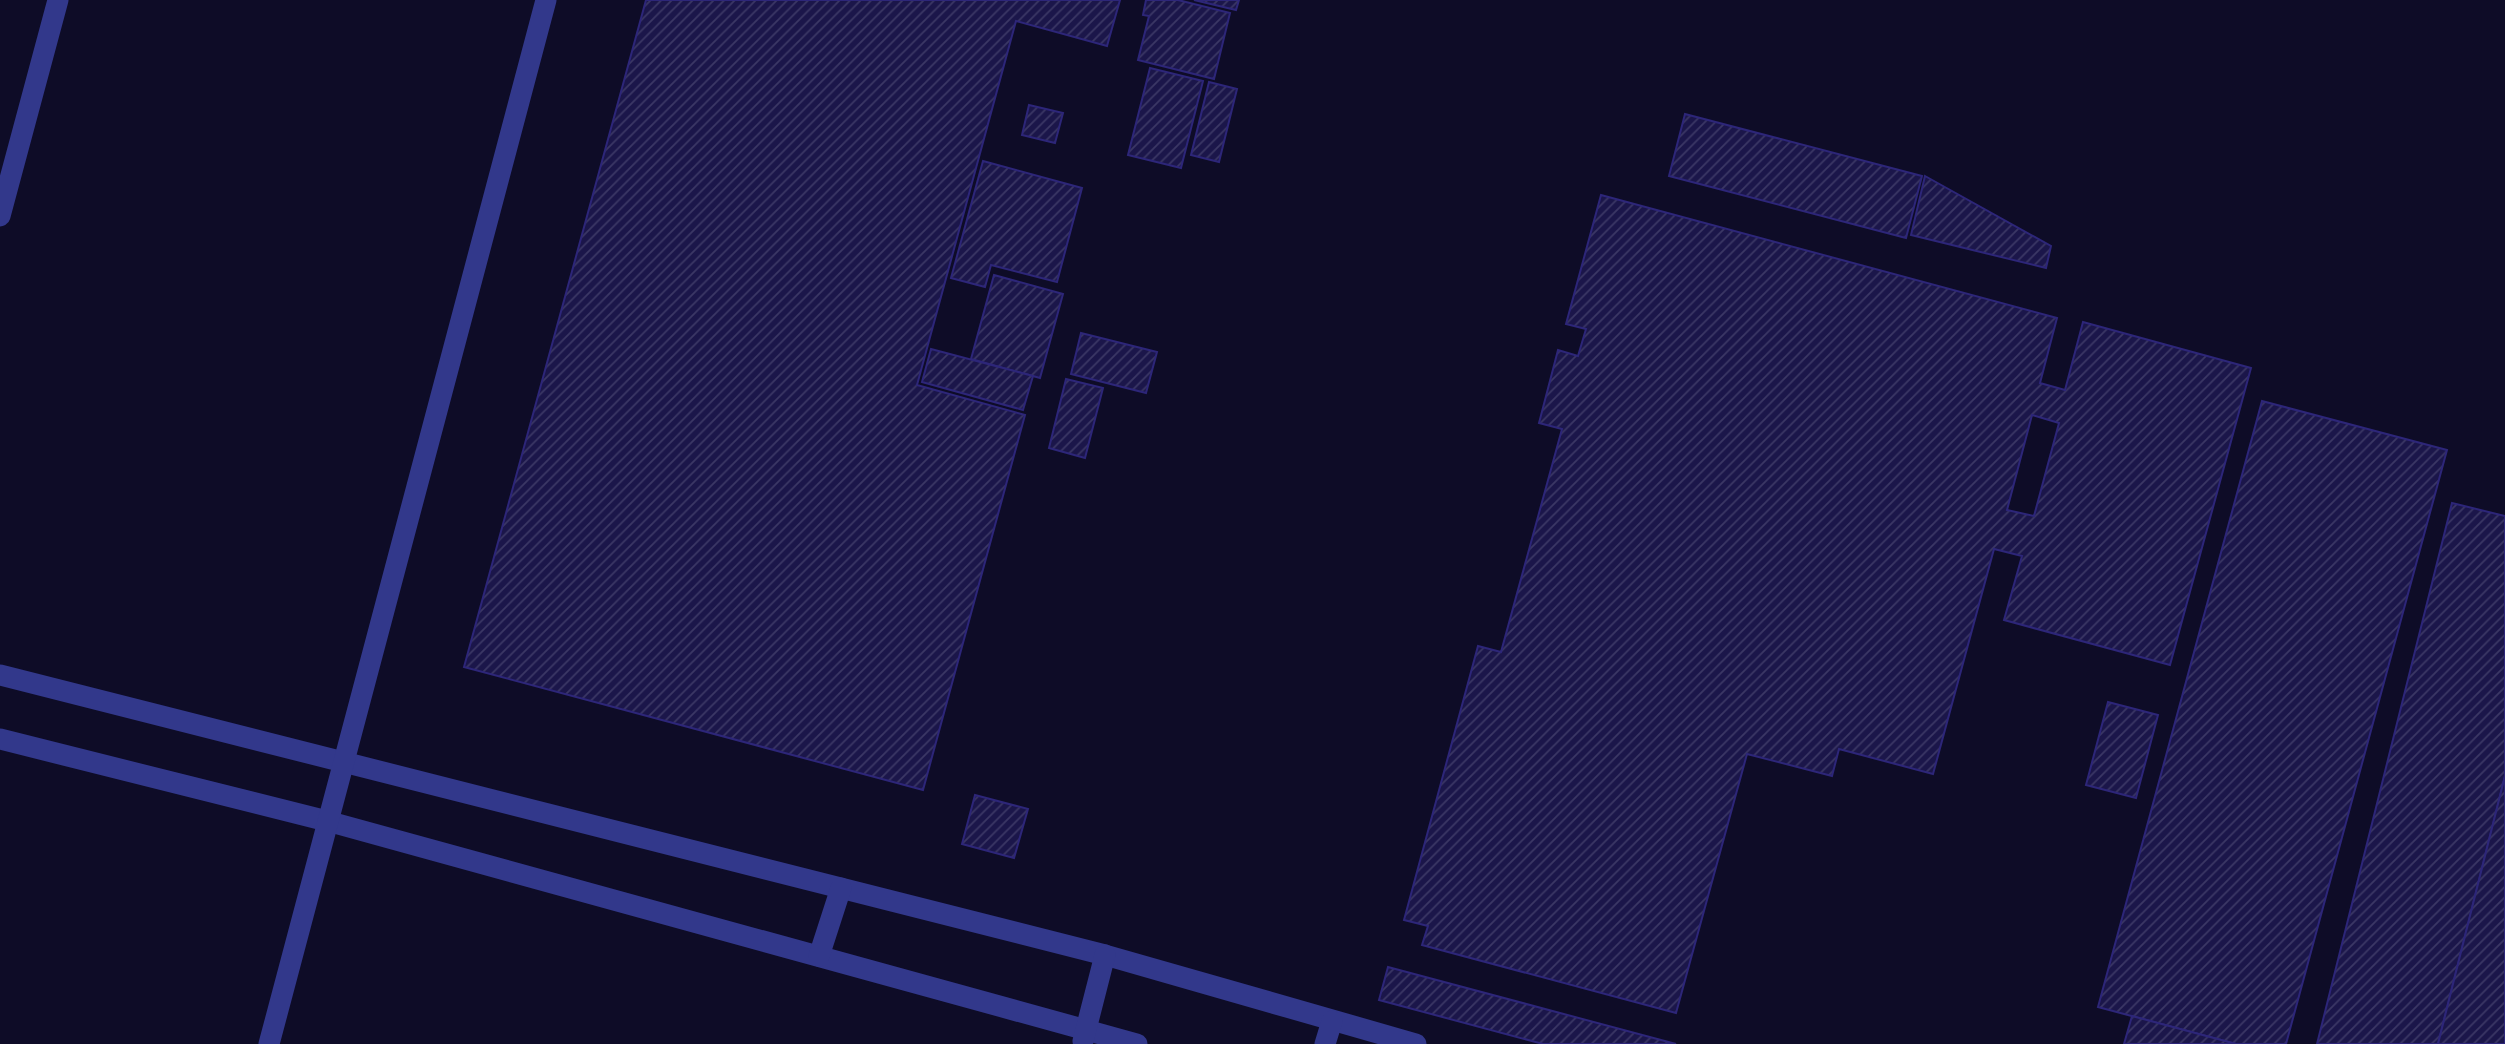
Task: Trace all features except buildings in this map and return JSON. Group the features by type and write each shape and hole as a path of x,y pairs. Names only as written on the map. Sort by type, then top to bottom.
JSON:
{"street":[{"path":"0,216 58,0"},
{"path":"269,1044 546,0"},
{"path":"0,675 1105,955 1416,1044"},
{"path":"0,739 327,821 819,956 1084,1037 1137,1044"},
{"path":"819,956 841,888"},
{"path":"1084,1037 1105,955"},
{"path":"1325,1044 1332,1021"}]}
